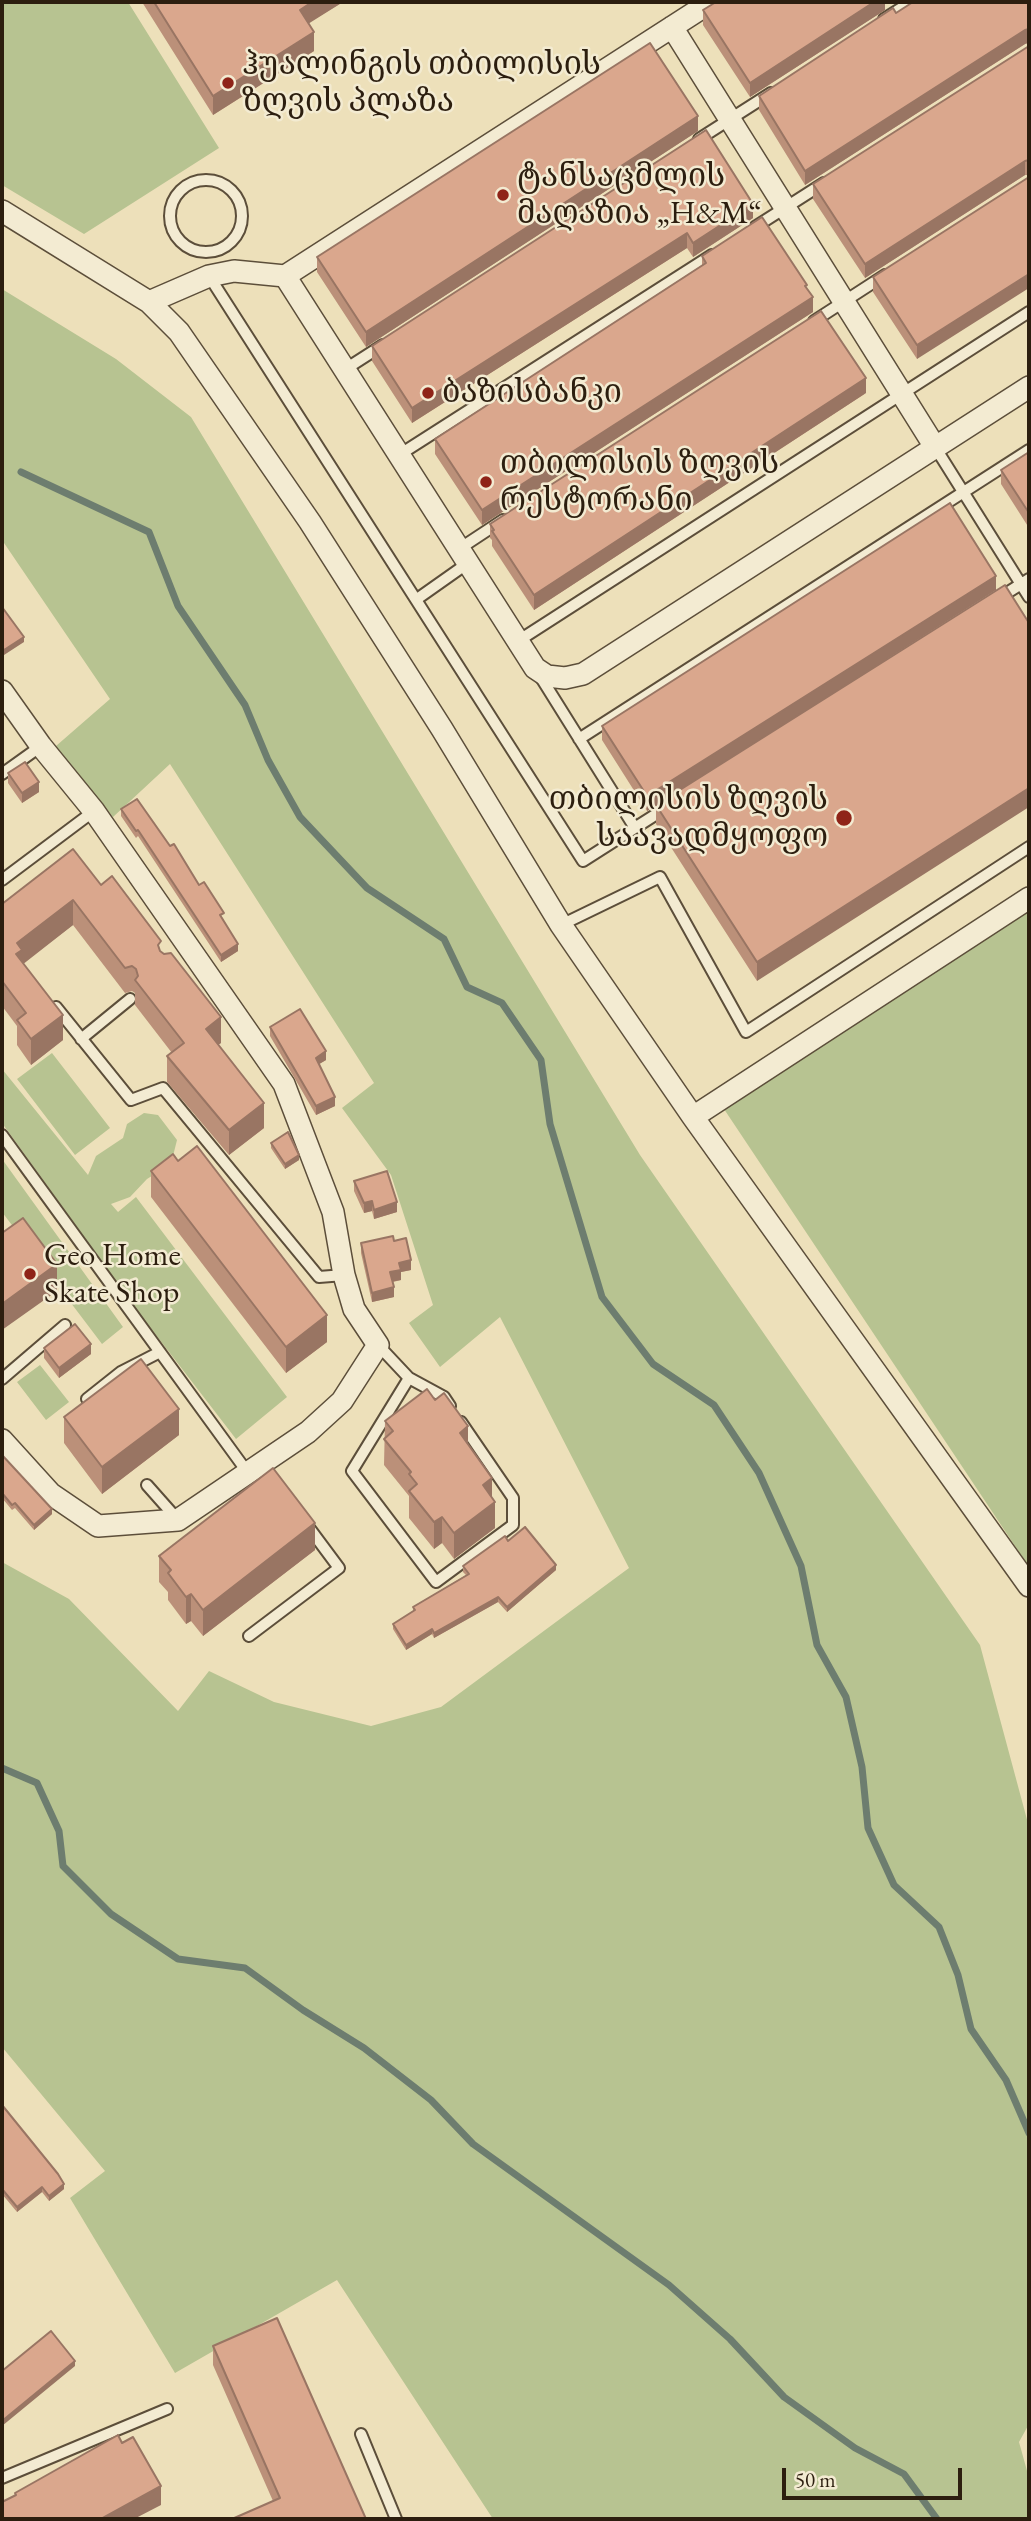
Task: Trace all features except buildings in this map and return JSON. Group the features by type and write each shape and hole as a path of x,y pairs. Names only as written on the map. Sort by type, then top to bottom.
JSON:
{"street":[{"path":"149,302 209,276 234,271 285,276 711,2"},
{"path":"672,27 935,447"},
{"path":"2,211 149,302 179,332 310,522 442,729 561,925 693,1117 1029,1586"},
{"path":"285,276 535,668 547,676 565,678 583,674 1029,387"},
{"path":"2,691 41,746 94,811 187,955 284,1084 333,1212 344,1275 354,1309 378,1345 342,1401 308,1432 259,1470 178,1520 97,1526 51,1494 2,1440"},
{"path":"693,1117 1029,898"}],"lane":[{"path":"877,24 911,2"},
{"path":"695,142 786,83"},
{"path":"750,230 832,178"},
{"path":"216,181 235,194 241,205 241,229 226,247 214,252 191,249 181,242 174,232 170,221 175,198 192,183 216,181"},
{"path":"399,455 727,245"},
{"path":"226,247 234,271"},
{"path":"809,324 890,271"},
{"path":"209,276 583,860 682,798"},
{"path":"518,641 1029,312"},
{"path":"344,370 391,340"},
{"path":"935,447 1025,581 1029,597"},
{"path":"579,739 1029,450"},
{"path":"417,599 517,511"},
{"path":"986,606 1025,581"},
{"path":"535,668 635,828"},
{"path":"2,774 41,746"},
{"path":"2,880 94,811"},
{"path":"561,925 660,877 746,1032 1029,847"},
{"path":"81,1039 130,999"},
{"path":"52,1002 131,1100 163,1088 319,1277 344,1275"},
{"path":"2,1135 160,1352 259,1470"},
{"path":"2,1379 65,1325"},
{"path":"378,1345 409,1378 444,1397 513,1498 513,1525 436,1582 352,1471 409,1378"},
{"path":"87,1399 121,1371 160,1352"},
{"path":"147,1485 178,1520"},
{"path":"249,1636 339,1568 300,1516"},
{"path":"2,2479 167,2409"},
{"path":"360,2434 396,2519"}],"green space":[{"path":"2,2 128,2 219,148 84,234 2,185"},
{"path":"2,289 116,359 191,417 640,1155 980,1645 1029,1827 1029,2424 1019,2442 1029,2478 1029,2519 493,2519 337,2280 175,2373 70,2198 105,2171 2,2047 2,1562 69,1599 178,1711 209,1671 274,1702 371,1726 441,1707 629,1568 500,1317 440,1367 409,1323 433,1305 391,1175 342,1108 374,1083 170,764 113,817 56,746 110,699 2,540"},
{"path":"1029,898 1029,1567 718,1100"},
{"path":"52,1053 110,1128 75,1155 17,1079"},
{"path":"2,1069 88,1175 96,1156 123,1138 127,1124 144,1113 158,1115 177,1140 171,1164 147,1179 130,1197 111,1204 118,1212 136,1197 287,1397 236,1439 139,1313 2,1123"},
{"path":"2,1159 123,1327 102,1344 2,1212"},
{"path":"40,1365 69,1402 46,1420 17,1382"}],"waterway":[{"path":"21,472 149,532 178,606 245,705 268,760 300,817 367,888 444,939 467,987 502,1003 541,1060 550,1124 602,1297 653,1364 714,1405 759,1473 801,1566 817,1645 846,1697 862,1767 868,1828 894,1885 939,1927 958,1975 971,2029 1006,2080 1029,2133"},
{"path":"2,1768 37,1783 59,1831 63,1866 111,1914 178,1959 245,1968 303,2010 364,2048 431,2100 473,2144 669,2285 730,2339 784,2397 855,2448 904,2474 937,2519"}],"place":[{"name":"ჰუალინგის თბილისის ზღვის პლაზა","path":"228,83"},
{"name":"ტანსაცმლის მაღაზია „H&M“","path":"503,195"},
{"name":"ბაზისბანკი","path":"428,393"},
{"name":"თბილისის ზღვის რესტორანი","path":"486,482"},
{"name":"თბილისის ზღვის საავადმყოფო","path":"844,818"},
{"name":"Geo Home Skate Shop","path":"30,1274"}]}
